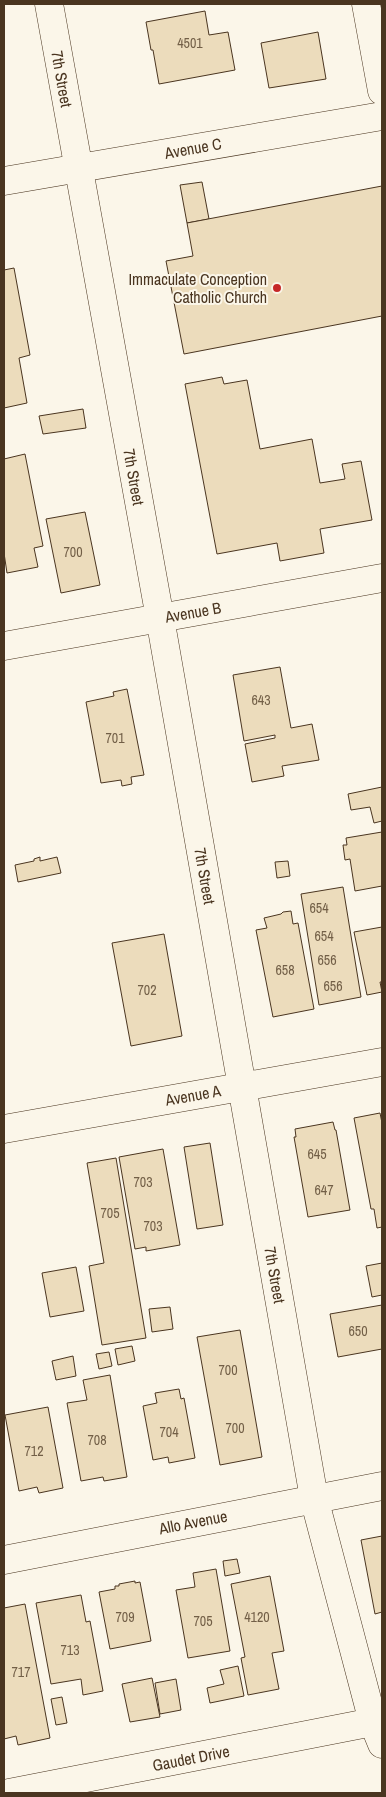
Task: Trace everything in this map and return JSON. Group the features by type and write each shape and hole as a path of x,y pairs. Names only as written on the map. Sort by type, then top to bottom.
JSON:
{"street":[{"name":"7th Street","path":"49,4 160,618 314,1498 378,1733"},
{"path":"366,4 382,91"},
{"name":"Avenue C","path":"4,181 382,116"},
{"name":"Avenue B","path":"4,646 382,578"},
{"name":"Avenue A","path":"4,1129 382,1062"},
{"name":"Allo Avenue","path":"4,1560 382,1486"},
{"name":"Gaudet Drive","path":"9,1793 378,1733"}],"building":[{"path":"205,11 209,35 228,32 235,70 159,84 146,22"},
{"path":"318,32 326,79 269,88 261,43"},
{"path":"202,182 209,219 187,223 180,185"},
{"name":"Immaculate Conception Catholic Church","path":"382,186 382,316 184,354 166,261 193,256 187,223"},
{"path":"14,268 30,355 19,358 27,403 4,408 4,270"},
{"path":"222,377 224,384 247,380 260,449 312,439 320,483 345,479 342,464 361,461 372,520 320,529 324,553 280,561 277,543 217,554 185,384"},
{"path":"83,409 86,428 43,434 39,416"},
{"path":"25,454 43,546 34,548 38,567 7,573 4,553 4,459"},
{"path":"85,512 100,585 61,593 46,519"},
{"path":"280,667 291,728 312,724 319,760 282,766 284,776 252,782 245,744 275,738 275,735 244,741 233,675"},
{"path":"127,689 144,775 131,777 132,784 122,786 121,780 101,783 86,702 114,696 113,692"},
{"path":"382,787 382,821 374,823 370,807 351,810 348,794"},
{"path":"382,832 382,886 355,891 350,859 345,860 343,845 347,845 346,838"},
{"path":"40,857 40,861 57,857 61,873 18,882 15,865 34,861 34,859"},
{"path":"288,861 290,876 277,878 275,862"},
{"path":"343,887 361,997 319,1005 301,894"},
{"path":"291,911 293,924 298,923 314,1009 273,1017 256,930 267,928 264,918"},
{"path":"382,927 382,982 380,982 382,992 367,995 354,932"},
{"path":"164,934 182,1036 131,1046 112,943"},
{"path":"380,1113 382,1123 382,1227 377,1228 374,1209 371,1209 354,1118"},
{"path":"333,1122 350,1210 308,1217 294,1137 296,1137 295,1129"},
{"path":"210,1143 223,1225 197,1229 184,1147"},
{"path":"163,1149 180,1245 146,1251 146,1247 135,1249 119,1157"},
{"path":"116,1158 146,1338 102,1345 89,1266 104,1263 87,1163"},
{"path":"382,1263 382,1295 372,1297 366,1266"},
{"path":"76,1267 84,1311 50,1317 42,1273"},
{"path":"382,1305 382,1349 338,1357 330,1314"},
{"path":"170,1307 173,1329 152,1332 149,1309"},
{"path":"240,1330 262,1457 220,1465 197,1337"},
{"path":"132,1346 135,1361 118,1365 115,1349"},
{"path":"109,1352 112,1366 99,1369 96,1354"},
{"path":"73,1356 76,1376 56,1380 52,1361"},
{"path":"110,1375 127,1477 104,1481 103,1477 81,1481 67,1403 87,1400 83,1380"},
{"path":"179,1389 181,1399 184,1398 195,1458 169,1463 168,1457 153,1460 143,1406 157,1403 155,1393"},
{"path":"48,1407 63,1488 39,1493 37,1487 19,1491 5,1415"},
{"path":"382,1536 382,1612 375,1614 361,1540"},
{"path":"237,1559 240,1573 225,1576 223,1561"},
{"path":"216,1569 230,1651 188,1658 176,1590 195,1587 193,1573"},
{"path":"270,1576 284,1651 272,1653 279,1689 248,1695 241,1658 245,1657 231,1584"},
{"path":"135,1581 135,1583 140,1582 151,1641 110,1649 99,1592 115,1589 115,1586 119,1586 119,1584"},
{"path":"81,1595 86,1622 90,1621 103,1691 83,1695 81,1679 51,1684 36,1603"},
{"path":"25,1604 50,1738 18,1745 16,1736 4,1739 4,1608"},
{"path":"238,1666 244,1696 210,1703 207,1688 224,1684 220,1670"},
{"path":"152,1678 160,1717 130,1722 122,1684"},
{"path":"176,1679 181,1710 160,1714 155,1683"},
{"path":"62,1697 67,1723 56,1725 51,1699"}],"place":[{"name":"Immaculate Conception Catholic Church","path":"277,288"}]}
